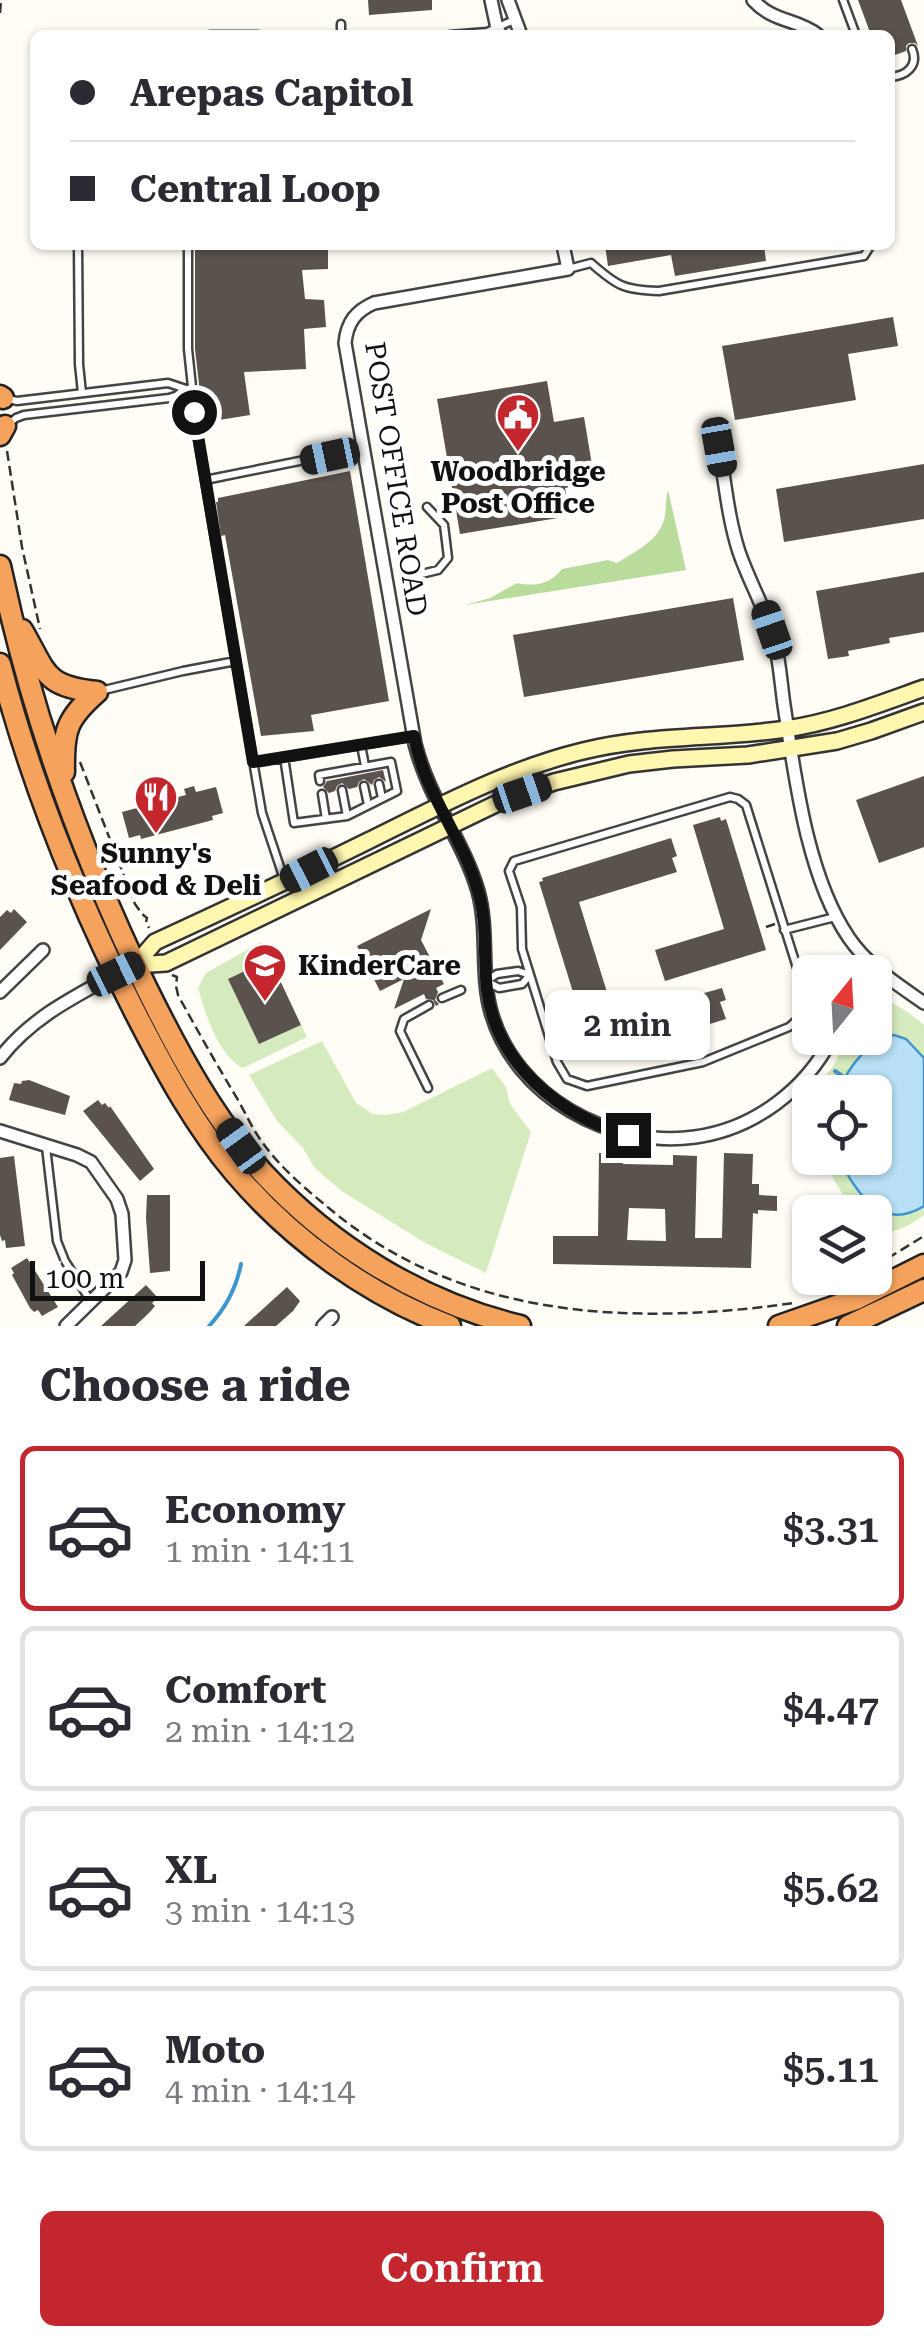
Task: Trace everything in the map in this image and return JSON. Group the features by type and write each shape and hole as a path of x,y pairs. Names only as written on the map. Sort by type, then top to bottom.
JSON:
{"highway":[{"path":"0,566 36,711 94,872 135,965 214,1110 287,1198 340,1242 397,1278 456,1306 520,1326"},
{"path":"8,607 49,678 68,688 98,692"},
{"path":"0,664 45,807 84,906 154,1050 196,1122 261,1201 288,1226 346,1272 450,1326"},
{"path":"65,797 66,730 76,711 98,692"},
{"path":"779,1326 856,1299 924,1265"},
{"path":"848,1326 924,1290"}],"street":[{"path":"491,0 499,30"},
{"path":"508,0 519,30"},
{"path":"752,0 776,18 809,30"},
{"path":"564,250 568,269"},
{"name":"POST OFFICE ROAD","path":"568,269 374,304 356,314 346,332 414,736 421,766 478,892 486,938 490,1010 513,1058 560,1104 586,1120 639,1137 697,1137 724,1131 758,1116 802,1082 822,1055"},
{"path":"719,447 734,536 772,630 806,827 821,881 836,916 860,955"},
{"path":"0,1058 46,1013 135,965 156,942 510,774 583,750 660,737 788,729 842,716 924,688"},
{"path":"135,965 166,964 506,799 595,770 673,758 791,750 871,732 924,712"},
{"path":"0,992 44,950"},
{"path":"892,982 924,1003"},
{"path":"0,1131 90,1162 116,1198 122,1214 124,1265 116,1278 66,1326"}],"lane":[{"path":"844,0 854,30"},
{"path":"500,30 515,19"},
{"path":"341,24 342,30"},
{"path":"895,76 912,66 912,49"},
{"path":"78,250 82,393"},
{"path":"188,250 191,391 266,830 285,882"},
{"path":"568,269 591,263 611,280 633,290 659,291 864,256 868,250"},
{"path":"2,397 17,400 168,383 191,391"},
{"path":"4,435 16,418 24,415 169,398 191,391"},
{"path":"205,480 364,448"},
{"path":"417,575 438,570 448,558 444,526 427,507"},
{"path":"98,692 236,661"},
{"path":"253,762 414,736"},
{"path":"361,745 362,769"},
{"path":"284,758 294,823 346,816 396,791 391,762 377,768 319,774 320,782"},
{"path":"380,784 382,798"},
{"path":"364,786 368,805"},
{"path":"342,790 346,816"},
{"path":"322,794 326,818"},
{"path":"730,797 746,804 806,1006 802,1018 790,1026 703,1062 587,1086 567,1079 560,1071 530,975 522,948 521,907 509,871 514,860 730,797"},
{"path":"784,930 836,916"},
{"path":"518,971 530,975 522,984 499,988 486,980 518,971"},
{"path":"442,998 462,990"},
{"path":"428,1088 400,1032 404,1018 429,1005"},
{"path":"46,1146 57,1241 91,1301"}],"path":[{"path":"0,13 1,0"},
{"path":"4,435 22,547 42,637"},
{"path":"77,753 137,908 147,918 146,922"},
{"path":"766,927 776,924"},
{"path":"172,975 177,977 178,994 252,1127 289,1174 392,1254 455,1286 504,1302"},
{"path":"892,1256 924,1236"},
{"path":"734,1316 794,1303"}],"green space":[{"path":"668,490 686,570 465,605 490,598 517,583 548,581 562,569 608,560 617,563 655,536 664,519"},
{"path":"261,942 270,959 259,1044 301,1025 307,1037 243,1068 220,1044 198,988 206,973"},
{"path":"892,1003 924,1025 924,1058 907,1041 892,1037"},
{"path":"322,1041 356,1103 373,1114 403,1112 492,1068 506,1087 510,1104 531,1132 486,1273 427,1244 343,1192 314,1167 303,1148 277,1121 249,1075"},
{"path":"839,1055 863,1055 847,1075 826,1075"},
{"path":"831,1175 848,1175 861,1195 843,1195"},
{"path":"924,1206 924,1215 892,1231 892,1214"}],"water":[{"path":"892,1036 906,1039 924,1058 924,1206 895,1215 892,1195 862,1195 848,1175 892,1175 892,1075 846,1075 862,1055 892,1055"}],"building":[{"path":"368,0 432,0 432,10 369,15"},
{"path":"858,0 901,0 918,46 909,43 906,51 895,55 895,30 869,30"},
{"path":"195,250 328,250 328,269 302,270 305,299 324,300 326,327 304,329 306,369 244,372 250,415 207,422 195,349"},
{"path":"606,250 765,250 766,261 675,276 671,255 608,266"},
{"path":"893,317 898,346 848,354 856,400 735,420 722,346"},
{"name":"Woodbridge Post Office","path":"547,381 554,422 584,417 595,483 565,488 570,516 460,534 437,399"},
{"path":"924,464 924,519 784,542 776,489"},
{"path":"350,471 389,701 311,715 314,731 261,736 216,502 218,498"},
{"path":"924,572 924,632 889,638 890,643 828,659 816,591"},
{"path":"733,598 744,660 524,697 513,635"},
{"path":"383,770 386,782 379,777 372,785 364,779 349,789 342,783 329,793 323,787 327,781"},
{"path":"924,776 924,847 879,863 856,800"},
{"path":"194,786 196,792 216,787 223,813 212,816 213,820 141,839 140,835 129,838 122,812 186,795 184,789"},
{"path":"720,817 721,821 726,819 766,950 665,981 655,950 724,929 693,825"},
{"path":"671,838 677,872 579,902 615,1018 722,988 726,1000 720,1002 726,1019 593,1057 539,882"},
{"path":"14,909 27,922 0,950 0,917"},
{"path":"431,909 421,940 444,984 436,988 435,1000 439,1004 436,1006 424,994 394,1009 404,979 380,991 357,946"},
{"name":"KinderCare","path":"270,959 301,1025 259,1044 228,979"},
{"path":"29,1080 70,1096 65,1115 9,1100 14,1083"},
{"path":"98,1100 110,1106 154,1169 140,1181 83,1111"},
{"path":"599,1153 623,1154 623,1164 673,1165 673,1155 697,1156 695,1238 722,1238 724,1153 753,1154 752,1184 759,1184 759,1195 777,1196 777,1211 753,1213 751,1268 553,1264 553,1236 598,1236","holes":["629,1208 665,1209 666,1241 627,1240"]},
{"path":"14,1156 25,1246 6,1248 0,1235 0,1158"},
{"path":"147,1195 170,1195 170,1271 150,1273"},
{"path":"27,1258 58,1307 42,1316 30,1308 12,1275 11,1268"},
{"path":"146,1285 158,1298 135,1326 101,1326"},
{"path":"287,1287 300,1301 293,1311 276,1326 244,1326"}],"waterway":[{"path":"835,1071 841,1075"},
{"path":"209,1326 230,1298 241,1264"}],"place":[{"name":"Woodbridge Post Office","path":"518,453"},
{"name":"Sunny's Seafood & Deli","path":"156,835"},
{"name":"KinderCare","path":"265,1003"}],"route":[{"path":"194,412 253,762 414,736 427,784 478,892 484,915 490,1010 507,1049 528,1076 560,1104 598,1126 628,1135"}]}
